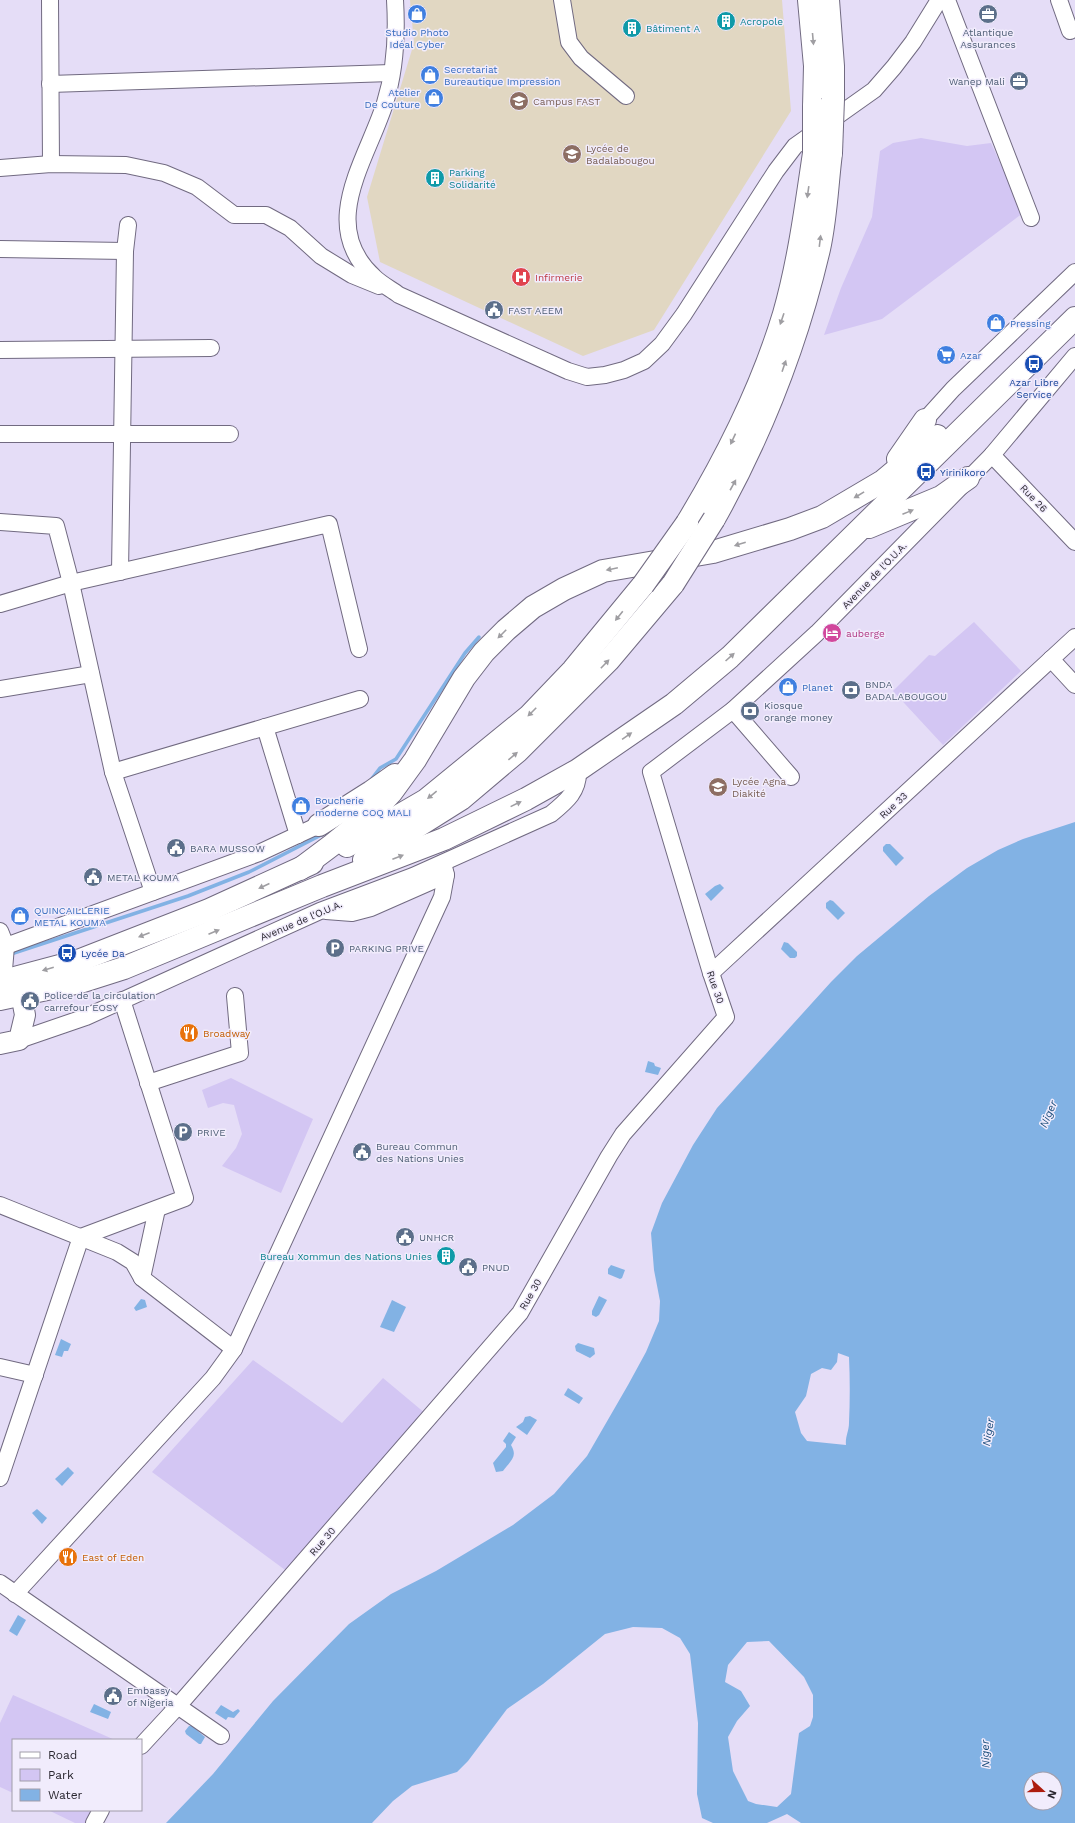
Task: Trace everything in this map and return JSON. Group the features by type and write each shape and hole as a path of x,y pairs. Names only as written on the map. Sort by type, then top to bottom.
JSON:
{"highway":[{"path":"809,0 815,66 824,103"},
{"path":"322,886 462,799 518,751 609,660 673,584 714,519 736,480 773,396 801,315 819,248 824,103 833,66 828,0"},
{"path":"7,978 78,961 209,910 341,849 426,800 529,716 573,670 643,585 688,523 716,474 756,391 784,314 822,153"},
{"path":"300,869 374,811 391,793 415,760 464,678 484,652 506,630 533,607 564,589 603,571 712,552 790,529 822,517 883,481 940,434 1075,301"},
{"path":"7,978 80,982 124,968 322,886 444,839 526,799 578,770 674,704 730,657 859,532 1075,318"},
{"path":"883,481 925,420"},
{"path":"859,532 941,497 968,478"},
{"path":"319,825 371,792 415,760"},
{"path":"0,999 7,978"}],"main road":[{"path":"7,978 26,1015 9,1042"}],"street":[{"path":"50,0 51,164"},
{"path":"394,0 396,17 391,73 385,102 352,184 346,215 348,232 355,252 363,266 375,278 399,295"},
{"path":"562,0 569,42 581,58 626,96"},
{"path":"0,168 51,164 126,165 164,173 197,187 234,215 266,215 290,228 321,256 352,275 568,371 587,376 605,375 624,370 644,361 662,344 684,314 776,171 795,146 874,90 914,42 939,0"},
{"path":"948,0 1030,218"},
{"path":"1058,0 1070,31"},
{"path":"50,84 391,73"},
{"path":"120,572 125,251 128,225"},
{"path":"0,249 125,251"},
{"path":"925,420 953,389 1075,272"},
{"path":"0,350 211,348"},
{"name":"Avenue de l'O.U.A.","path":"651,772 733,710 817,633 992,455 1075,356"},
{"path":"0,434 230,434"},
{"name":"Rue 26","path":"992,455 1075,542"},
{"path":"0,522 56,526 71,583 113,772 153,892"},
{"path":"0,604 71,583 328,524 359,649"},
{"name":"Rue 33","path":"711,973 1075,637"},
{"path":"1051,659 1075,685"},
{"path":"0,690 91,674"},
{"path":"113,772 360,699"},
{"path":"733,710 791,777"},
{"path":"265,727 298,835"},
{"name":"Avenue de l'O.U.A.","path":"9,1042 42,1033 86,1017 320,911 414,876 445,869 551,814 568,799 574,790 579,780 578,770"},
{"name":"Rue 30","path":"142,1745 178,1706 520,1313 623,1134 726,1017 711,973 651,772"},
{"path":"7,978 3,939 153,892 259,853 319,825"},
{"path":"15,1594 213,1378 234,1349 442,897 445,869"},
{"path":"148,1083 240,1053 235,996"},
{"path":"81,1237 185,1198 122,1000"},
{"path":"0,1205 117,1252 133,1262 142,1278 234,1349"},
{"path":"142,1278 157,1209"},
{"path":"0,1478 81,1237"},
{"path":"0,1367 35,1375"},
{"path":"0,1583 221,1736"},
{"path":"94,1823 100,1811"}],"shaded area":[{"name":"Lycée de Badalabougou","path":"410,0 782,0 791,111 654,330 583,356 380,262 367,197 414,43"}],"green space":[{"path":"921,138 967,146 991,143 1023,213 882,319 824,335 841,288 872,217 880,151 893,143"},
{"path":"974,622 1021,671 943,745 893,691 929,655 935,656"},
{"path":"231,1078 313,1119 281,1193 222,1166 236,1148 242,1134 234,1105 223,1103 208,1108 202,1090"},
{"path":"253,1360 342,1423 383,1378 432,1419 296,1578 152,1472"},
{"path":"13,1695 113,1739 12,1739 12,1793 0,1787 0,1723"},
{"path":"50,1811 95,1811 89,1823 75,1823"}],"water":[{"name":"Niger","path":"1075,822 1075,1823 801,1823 787,1814 767,1823 713,1823 702,1818 697,1794 698,1723 690,1654 680,1638 662,1628 633,1627 605,1634 543,1684 507,1709 468,1761 457,1772 412,1786 393,1801 372,1823 166,1823 213,1774 273,1701 349,1624 391,1594 436,1571 513,1525 554,1494 587,1456 646,1352 659,1321 660,1301 654,1270 651,1233 662,1203 693,1145 717,1108 831,982 857,956 929,896 967,868 998,850 1023,839","holes":["838,1353 849,1357 849,1426 846,1445 807,1441 801,1433 795,1412 806,1396 811,1374 822,1368 831,1370 837,1362","769,1641 804,1677 813,1695 813,1717 810,1726 799,1733 791,1794 777,1807 756,1804 748,1801 733,1771 728,1737 737,1721 750,1706 741,1691 725,1682 728,1665 747,1642"]},
{"path":"886,844 890,844 904,858 896,866 883,851 883,847"},
{"path":"720,884 724,888 711,901 705,894"},
{"path":"830,900 833,901 845,913 838,920 826,908 826,903"},
{"path":"784,942 788,943 797,952 797,956 795,958 790,958 781,949"},
{"path":"648,1061 661,1068 658,1075 645,1072"},
{"path":"611,1265 625,1270 622,1278 620,1279 608,1274 608,1269"},
{"path":"599,1296 607,1300 599,1315 596,1317 592,1315 592,1311"},
{"path":"141,1299 145,1300 147,1307 136,1311 134,1308"},
{"path":"392,1300 406,1307 394,1332 380,1327"},
{"path":"61,1339 71,1344 68,1351 64,1351 62,1357 55,1355"},
{"path":"578,1343 594,1348 595,1354 590,1358 576,1351 575,1346"},
{"path":"568,1388 583,1398 579,1404 564,1395"},
{"path":"530,1416 537,1420 527,1435 516,1427 523,1422 525,1417"},
{"path":"509,1432 516,1437 511,1445 514,1456 503,1471 496,1472 493,1463 506,1447 506,1444 503,1441"},
{"path":"68,1467 74,1473 62,1486 55,1479"},
{"path":"37,1509 47,1518 42,1524 32,1513"},
{"path":"18,1615 26,1620 17,1636 9,1631"},
{"path":"94,1704 111,1712 108,1719 90,1712"},
{"path":"221,1705 233,1712 238,1709 240,1711 234,1718 228,1717 226,1720 215,1713"},
{"path":"189,1726 192,1726 205,1737 201,1744 186,1734 185,1731"}],"waterway":[{"path":"370,781 380,768 396,759 465,653 479,637"},
{"path":"11,954 188,896 249,872 327,832"}],"place":[{"name":"Studio Photo Idéal Cyber","path":"417,14"},
{"name":"Atlantique Assurances","path":"988,14"},
{"name":"Acropole","path":"726,21"},
{"name":"Bâtiment A","path":"632,28"},
{"name":"Secretariat Bureautique Impression","path":"430,75"},
{"name":"Wanep Mali","path":"1019,81"},
{"name":"Atelier De Couture","path":"434,98"},
{"name":"Campus FAST","path":"519,101"},
{"name":"Lycée de Badalabougou","path":"572,154"},
{"name":"Parking Solidarité","path":"435,178"},
{"name":"Infirmerie","path":"521,277"},
{"name":"FAST AEEM","path":"494,310"},
{"name":"Pressing","path":"996,323"},
{"name":"Azar","path":"946,355"},
{"name":"Azar Libre Service","path":"1034,364"},
{"name":"Yirinikoro","path":"926,472"},
{"name":"auberge","path":"832,633"},
{"name":"Planet","path":"788,687"},
{"name":"BNDA BADALABOUGOU","path":"851,690"},
{"name":"Kiosque orange money","path":"750,711"},
{"name":"Lycée Agna Diakité","path":"718,787"},
{"name":"Boucherie moderne COQ MALI","path":"301,806"},
{"name":"BARA MUSSOW","path":"176,848"},
{"name":"METAL KOUMA","path":"93,877"},
{"name":"QUINCAILLERIE METAL KOUMA","path":"20,916"},
{"name":"PARKING PRIVE","path":"335,948"},
{"name":"Lycée Da","path":"67,953"},
{"name":"Police de la circulation carrefour EOSY","path":"30,1001"},
{"name":"Broadway","path":"189,1033"},
{"name":"PRIVE","path":"183,1132"},
{"name":"Bureau Commun des Nations Unies","path":"362,1152"},
{"name":"UNHCR","path":"405,1237"},
{"name":"Bureau Xommun des Nations Unies","path":"446,1256"},
{"name":"PNUD","path":"468,1267"},
{"name":"East of Eden","path":"68,1557"},
{"name":"Embassy of Nigeria","path":"113,1696"}]}
